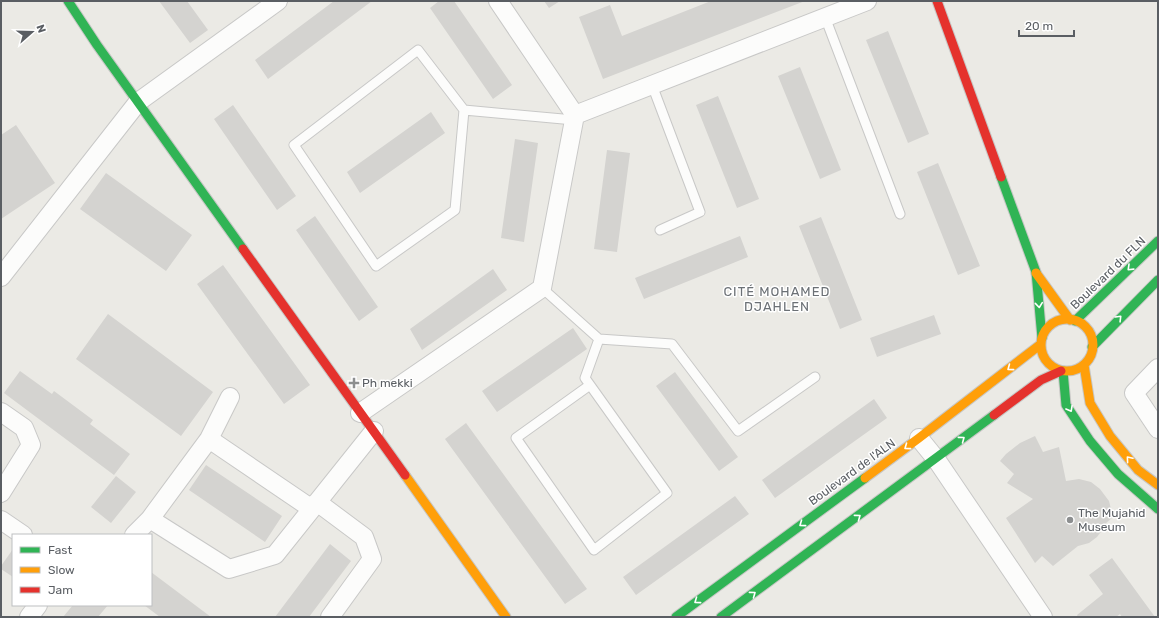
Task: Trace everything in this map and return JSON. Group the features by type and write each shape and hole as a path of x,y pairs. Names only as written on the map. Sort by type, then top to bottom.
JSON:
{"street":[{"path":"68,1 97,45 506,617"},
{"path":"1,277 138,102 278,1"},
{"path":"360,413 542,288 575,118 498,1"},
{"path":"575,118 652,85 867,1"},
{"path":"937,1 1036,272 1042,353 1046,361 1053,367 1062,371"},
{"name":"Boulevard du FLN","path":"1073,320 1158,241"},
{"path":"721,617 1041,380 1062,371 1071,371 1088,360 1092,347 1092,340 1086,328 1073,320 1036,272"},
{"path":"1092,347 1158,280"},
{"path":"1042,341 1044,332 1053,324 1064,320 1073,320"},
{"name":"Boulevard de l'ALN","path":"676,617 918,438 1042,341"},
{"path":"1084,364 1090,403 1110,436 1138,470 1158,486"},
{"path":"1158,368 1134,393 1158,429"},
{"path":"1062,371 1066,405 1090,441 1118,474 1158,510"},
{"path":"135,534 150,519 209,439 230,397"},
{"path":"1,412 24,428 31,445 1,493"},
{"path":"150,519 229,569 275,555 374,431"},
{"path":"918,438 936,459 1043,617"},
{"path":"209,439 364,537 372,559 330,617"},
{"path":"1,520 22,534"},
{"path":"29,617 37,606"}],"lane":[{"path":"825,17 900,214"},
{"path":"464,110 455,210 376,266 294,145 418,50 464,110 575,118"},
{"path":"652,85 700,212 660,230"},
{"path":"542,288 599,339 672,344 738,431 815,377"},
{"path":"590,385 516,438 594,550 667,493 590,385 585,378 599,339"}],"building":[{"path":"159,1 187,1 208,30 190,43"},
{"path":"334,1 372,1 268,79 255,60"},
{"path":"439,1 454,1 512,85 493,99 430,8"},
{"path":"544,1 560,1 549,8"},
{"path":"711,1 805,1 603,79 579,17 610,5 622,36"},
{"path":"888,31 929,134 908,143 866,40"},
{"path":"800,67 841,170 820,179 778,76"},
{"path":"718,96 759,199 737,208 696,105"},
{"path":"233,105 296,196 277,210 214,119"},
{"path":"431,112 445,133 360,193 347,172"},
{"path":"16,125 55,183 1,219 1,135"},
{"path":"515,139 538,143 524,242 501,238"},
{"path":"607,150 630,153 617,252 594,249"},
{"path":"938,163 980,266 958,275 917,172"},
{"path":"106,173 192,235 166,271 80,209"},
{"path":"315,216 378,307 359,321 296,230"},
{"path":"821,217 862,320 840,329 799,226"},
{"path":"740,236 748,257 644,299 635,278"},
{"path":"223,265 310,385 284,404 197,284"},
{"path":"493,269 507,290 422,350 410,329"},
{"path":"108,314 213,392 181,436 76,359"},
{"path":"934,315 941,334 877,357 870,338"},
{"path":"573,328 587,349 497,412 482,391"},
{"path":"20,371 52,394 54,391 93,420 90,424 130,454 114,475 4,393"},
{"path":"675,372 738,457 719,471 656,386"},
{"path":"874,399 887,418 775,498 762,480"},
{"path":"466,423 587,589 565,604 445,439"},
{"path":"1035,436 1043,452 1059,447 1066,481 1079,479 1091,482 1100,489 1109,501 1113,517 1105,524 1097,537 1089,543 1078,546 1053,566 1042,556 1035,563 1006,518 1033,499 1007,483 1014,474 1000,461 1020,443"},
{"path":"206,465 282,516 265,542 189,490"},
{"path":"116,476 136,492 111,523 91,507"},
{"path":"735,496 749,514 636,595 623,577"},
{"path":"330,544 351,561 309,617 275,617"},
{"path":"12,550 12,576 1,569 1,566"},
{"path":"1112,558 1155,617 1122,617 1120,614 1116,617 1078,617 1077,615 1103,594 1089,575"},
{"path":"152,573 211,617 160,617 145,606 152,606"},
{"path":"72,606 107,606 98,617 63,617"}],"traffic: fast":[{"path":"68,1 97,45 243,249"},
{"path":"1001,177 1036,272 1042,338"},
{"path":"1075,321 1158,241"},
{"path":"1092,347 1158,280"},
{"path":"1063,371 1066,405 1090,441 1118,474 1158,509"},
{"path":"721,617 994,415"},
{"path":"676,617 865,478"}],"traffic: slow":[{"path":"1036,273 1070,320"},
{"path":"1067,319 1077,321 1085,327 1091,335 1093,345 1091,355 1085,363 1077,369 1067,371 1057,369 1049,363 1043,355 1041,345 1043,335 1049,327 1057,321 1067,319"},
{"path":"865,478 1041,344"},
{"path":"1084,365 1090,403 1110,436 1138,470 1158,485"},
{"path":"405,475 506,617"}],"traffic: jam":[{"path":"937,1 1001,177"},
{"path":"243,249 405,475"},
{"path":"994,415 1041,380 1061,371"}],"place":[{"name":"Ph mekki","path":"354,383"},
{"name":"The Mujahid Museum","path":"1070,520"}],"district":[{"name":"CITÉ MOHAMED DJAHLEN","path":"777,298"}]}
